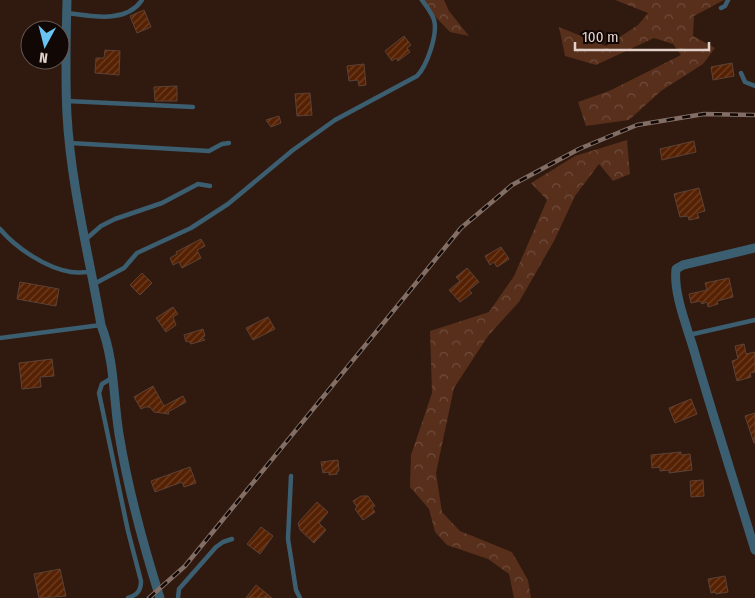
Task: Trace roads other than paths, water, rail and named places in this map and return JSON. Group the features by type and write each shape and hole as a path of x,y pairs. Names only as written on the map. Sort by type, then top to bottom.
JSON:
{"street":[{"path":"67,0 67,101 77,201 101,325 109,345 119,435 140,535 160,598"},
{"path":"755,248 683,265 676,269 675,278 689,335 755,550"}],"lane":[{"path":"67,13 107,17 120,15 132,10 142,0"},
{"path":"94,284 124,268 137,253 191,228 228,204 293,150 335,120 417,76 423,68 433,43 435,31 434,19 422,0"},
{"path":"721,8 725,6 728,0"},
{"path":"741,73 745,82 755,86"},
{"path":"67,101 193,107"},
{"path":"70,143 209,151 222,144 230,143"},
{"path":"85,240 101,226 115,219 167,200 198,184 210,186"},
{"path":"0,229 9,240 41,261 71,272 91,272"},
{"path":"689,335 755,320"},
{"path":"0,338 101,325"},
{"path":"114,378 102,384 99,394 128,531 142,582 138,594 128,598"},
{"path":"291,476 288,539 296,590 300,598"},
{"path":"178,598 179,589 216,547 232,539"}],"railway":[{"path":"149,598 185,566 461,228 512,185 579,149 637,125 704,114 755,115"}]}
